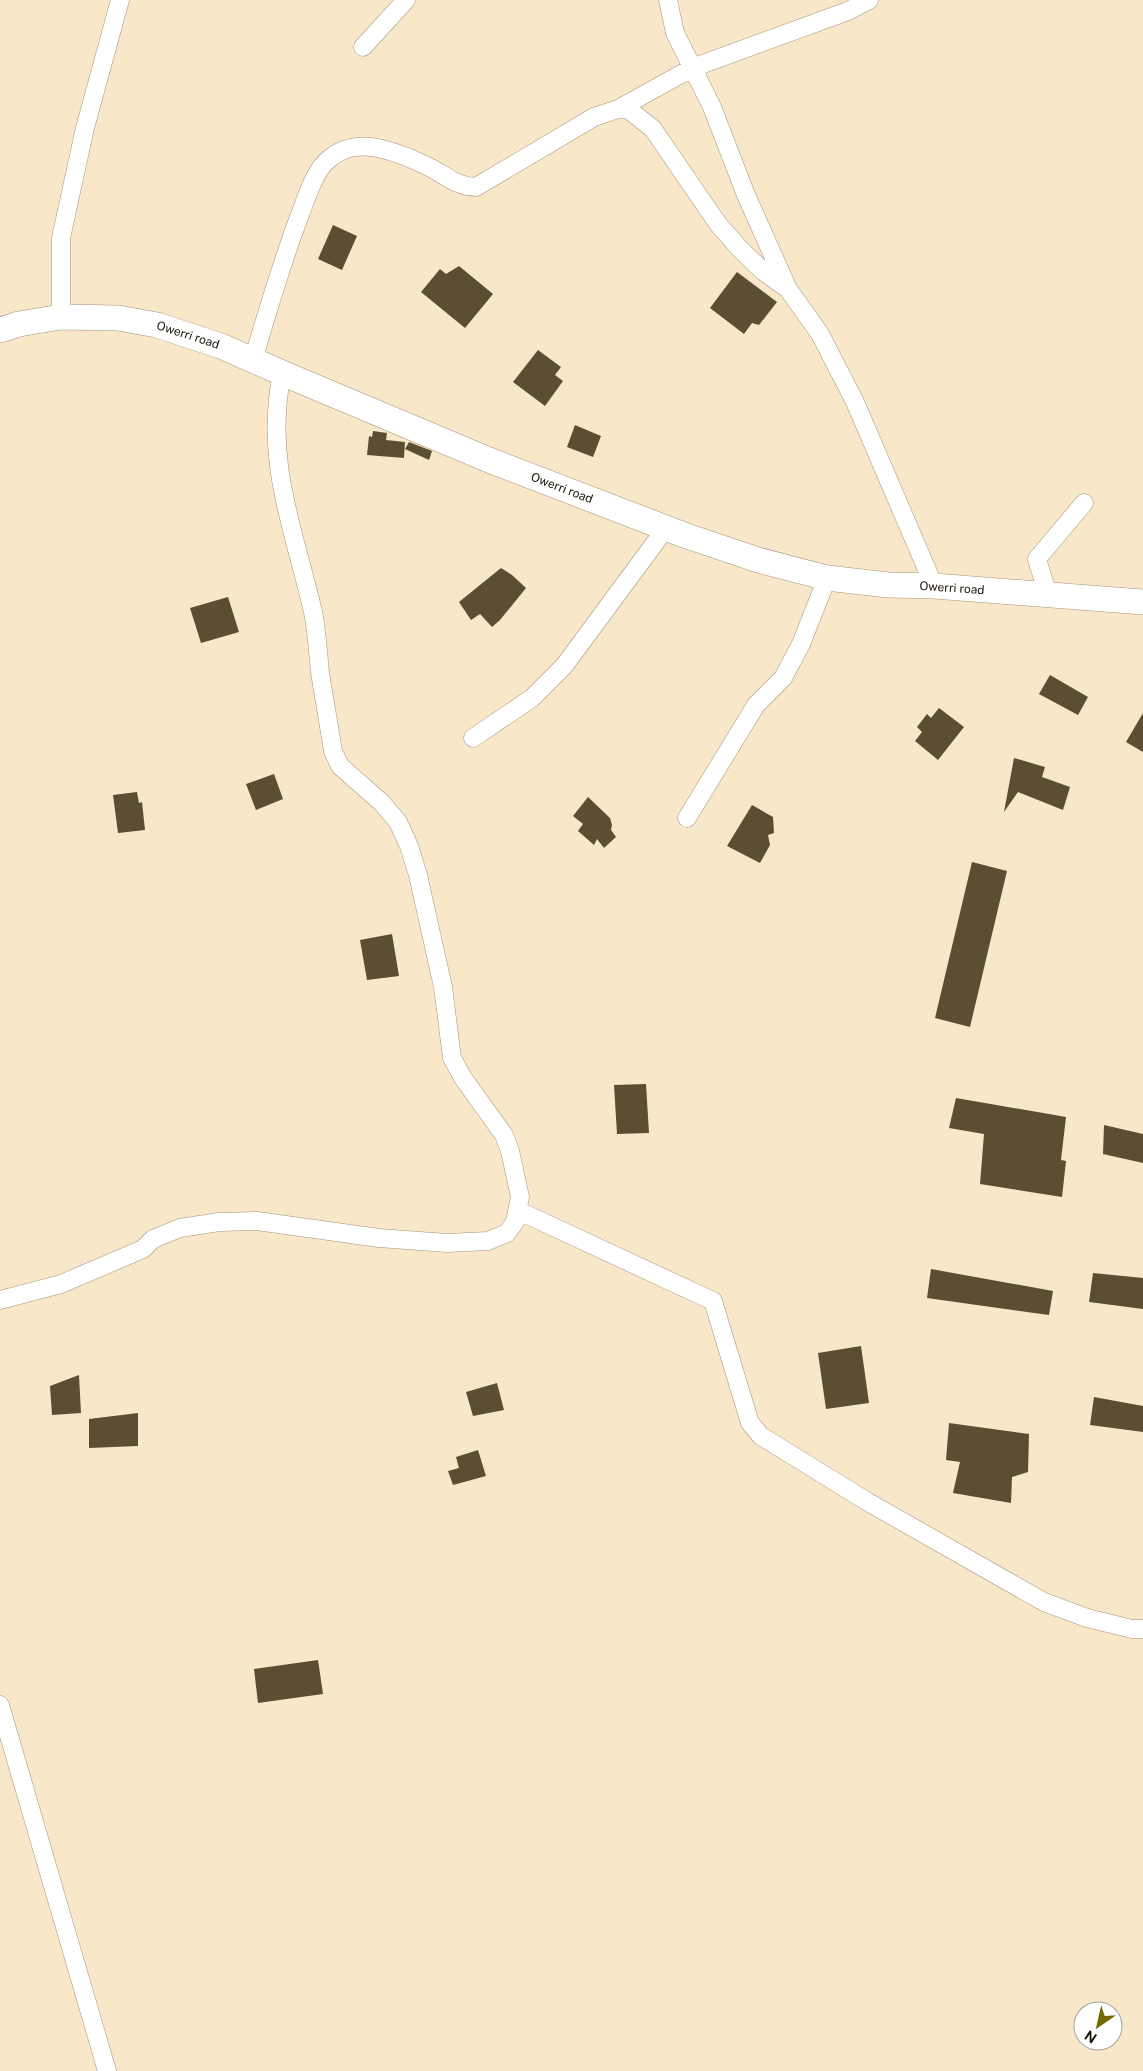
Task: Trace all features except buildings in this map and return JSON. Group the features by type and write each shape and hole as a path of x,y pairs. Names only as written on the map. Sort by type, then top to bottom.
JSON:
{"main road":[{"name":"Owerri road","path":"0,330 19,324 61,316 118,318 157,325 221,346 489,460 666,528 758,560 827,578 888,585 934,586 1143,602"}],"street":[{"path":"61,316 61,238 85,128 120,0"},
{"path":"363,47 406,0"},
{"path":"668,0 675,33 712,107 746,195 788,289 820,334 855,402 934,586"},
{"path":"252,360 287,248 313,181 327,160 347,148 364,146 400,153 456,183 466,187 476,187 594,117 618,109 692,68 778,38 848,11 869,0"},
{"path":"618,109 628,109 653,129 718,224 764,272 788,289"},
{"path":"0,1300 67,1281 143,1249 153,1240 180,1228 219,1222 257,1221 379,1238 447,1243 488,1241 507,1233 515,1222 519,1211 520,1198 517,1180 504,1135 463,1078 452,1058 443,987 418,874 409,846 398,822 382,803 340,766 333,751 313,615 281,486 276,434 277,400 282,373"},
{"path":"1048,595 1037,559 1084,503"},
{"path":"473,738 532,698 564,666 666,528"},
{"path":"687,818 756,705 783,678 801,644 827,578"},
{"path":"519,1211 713,1301 750,1423 761,1436 868,1502 1044,1602 1087,1618 1132,1629 1143,1629"},
{"path":"0,1705 107,2071"}]}
